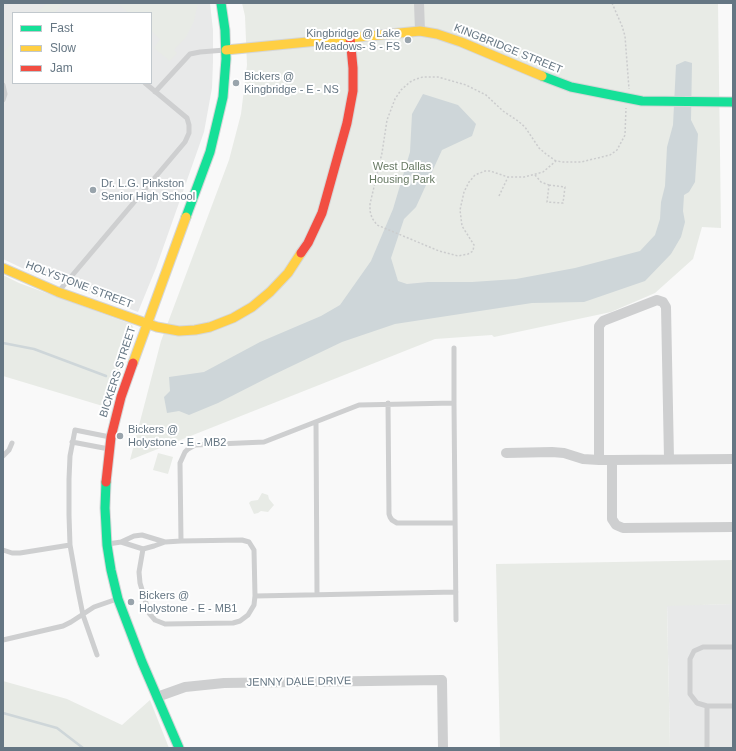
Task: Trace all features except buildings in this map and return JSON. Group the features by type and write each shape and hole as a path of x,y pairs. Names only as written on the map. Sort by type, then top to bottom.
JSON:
{"street":[{"name":"BICKERS STREET","path":"179,748 118,599 107,545 105,508 106,473 111,437 121,397 210,152 218,122 226,71 226,50 221,3"},
{"path":"419,3 420,31"},
{"name":"KINGBRIDGE STREET","path":"226,50 420,31 437,34 461,42 518,67 571,86 627,99 657,102 733,102"},
{"name":"HOLYSTONE STREET","path":"3,268 58,292 147,324 173,330 195,330 210,327 233,318 252,307 270,292 288,273 315,230 322,213 347,123 353,91 353,68 350,37"},
{"path":"599,460 599,326 603,321 657,300 663,302 666,307 669,459"},
{"path":"506,453 552,452 564,453 583,459 599,460 733,459"},
{"path":"612,460 612,519 616,525 624,528 733,527"},
{"name":"JENNY DALE DRIVE","path":"157,697 186,687 224,683 442,680 443,748"}],"lane":[{"path":"155,92 190,54 226,50"},
{"path":"58,292 185,142 190,133 187,118 146,84"},
{"path":"3,85 5,94 3,100"},
{"path":"454,348 456,620"},
{"path":"181,541 180,463 183,455 188,449 199,445 264,442 359,405 388,403 454,403"},
{"path":"388,403 388,514 394,522 397,523 455,523"},
{"path":"316,423 317,594"},
{"path":"97,655 83,615 70,545 68,515 69,479 72,442 75,430 111,437"},
{"path":"72,442 109,449"},
{"path":"3,456 9,450 12,443"},
{"path":"107,545 121,542 134,536 142,535 165,542"},
{"path":"121,542 143,549 165,542 242,540 249,542 254,550 255,596 252,610 240,621 233,623 165,624 155,620 149,613 140,583 139,572 143,549"},
{"path":"3,550 12,553 20,553 70,545"},
{"path":"255,596 456,592"},
{"path":"3,640 63,626 94,607 118,599"},
{"path":"733,647 703,648 694,651 690,659 690,694 697,703 706,706 733,706"},
{"path":"706,706 707,748"}],"path":[{"path":"556,161 543,172 524,178 508,177 490,171 485,171 475,176 469,182 461,202 460,210 462,226 474,245 473,251 468,254 452,256 377,225 370,211 370,204 383,146 387,120 393,104 401,90 410,82 423,77 438,77 466,85 482,93 491,99 503,111 518,121 539,148 556,161 581,162 598,159 614,153 621,145 625,135 628,80 625,36 612,3"},
{"path":"535,175 541,182 549,185 565,187 563,203 547,202 549,185"},
{"path":"499,196 508,177"}],"shaded area":[{"name":"Dr. L.G. Pinkston Senior High School","path":"3,3 210,3 213,30 212,88 204,132 156,268 138,312 22,268 3,259"},
{"path":"685,61 692,63 691,120 698,134 695,182 689,192 684,195 683,211 685,222 681,237 671,254 645,281 584,302 532,303 395,324 342,342 218,403 189,415 179,411 167,413 164,397 170,391 169,377 204,372 260,342 321,316 340,305 371,261 393,209 410,152 412,114 423,94 458,105 476,124 472,136 442,150 416,207 404,219 391,258 398,281 407,284 516,279 575,268 640,251 655,235 660,219 661,202 665,186 667,147 673,125 676,65"},
{"path":"733,604 733,748 670,748 667,605"}],"green space":[{"path":"46,3 64,3 56,12 38,12"},
{"path":"117,3 198,3 194,21 186,37 174,50 177,53 170,61 154,48 160,39 152,32 152,12 128,12"},
{"name":"West Dallas Housing Park","path":"242,3 718,3 721,228 702,227 693,259 655,293 611,312 494,337 492,335 435,339 130,460 161,341 229,160 241,114 247,65 245,16"},
{"path":"12,42 12,64 3,57 3,53"},
{"path":"3,275 19,283 132,325 134,330 106,407 3,376"},
{"path":"158,453 173,457 168,474 153,470"},
{"path":"262,493 268,495 269,499 274,505 268,512 261,511 254,514 249,503 251,501 258,500"},
{"path":"733,560 733,604 667,606 670,748 500,748 496,564"},
{"path":"3,681 67,699 122,725 150,700 169,748 3,748"}],"waterway":[{"path":"3,343 34,349 106,376"},
{"path":"3,713 57,728 83,748"}],"traffic: fast":[{"path":"186,217 210,152 223,97 226,59 225,30 221,3"},
{"path":"542,76 571,87 642,101 733,102"},
{"path":"106,482 105,508 107,545 118,599 142,662 179,748"}],"traffic: slow":[{"path":"226,50 420,31 437,34 461,42 542,76"},
{"path":"133,363 186,217"},
{"path":"3,268 58,292 157,327 179,331 210,327 233,318 252,307 270,292 288,273 301,253"}],"traffic: jam":[{"path":"301,253 308,243 322,213 347,123 353,91 353,68 350,37"},
{"path":"106,482 111,437 121,397 133,363"}],"place":[{"name":"Kingbridge @ Lake Meadows- S - FS","path":"408,40"},
{"name":"Bickers @ Kingbridge - E - NS","path":"236,83"},
{"name":"Dr. L.G. Pinkston Senior High School","path":"93,190"},
{"name":"Bickers @ Holystone - E - MB2","path":"120,436"},
{"name":"Bickers @ Holystone - E - MB1","path":"131,602"}]}
